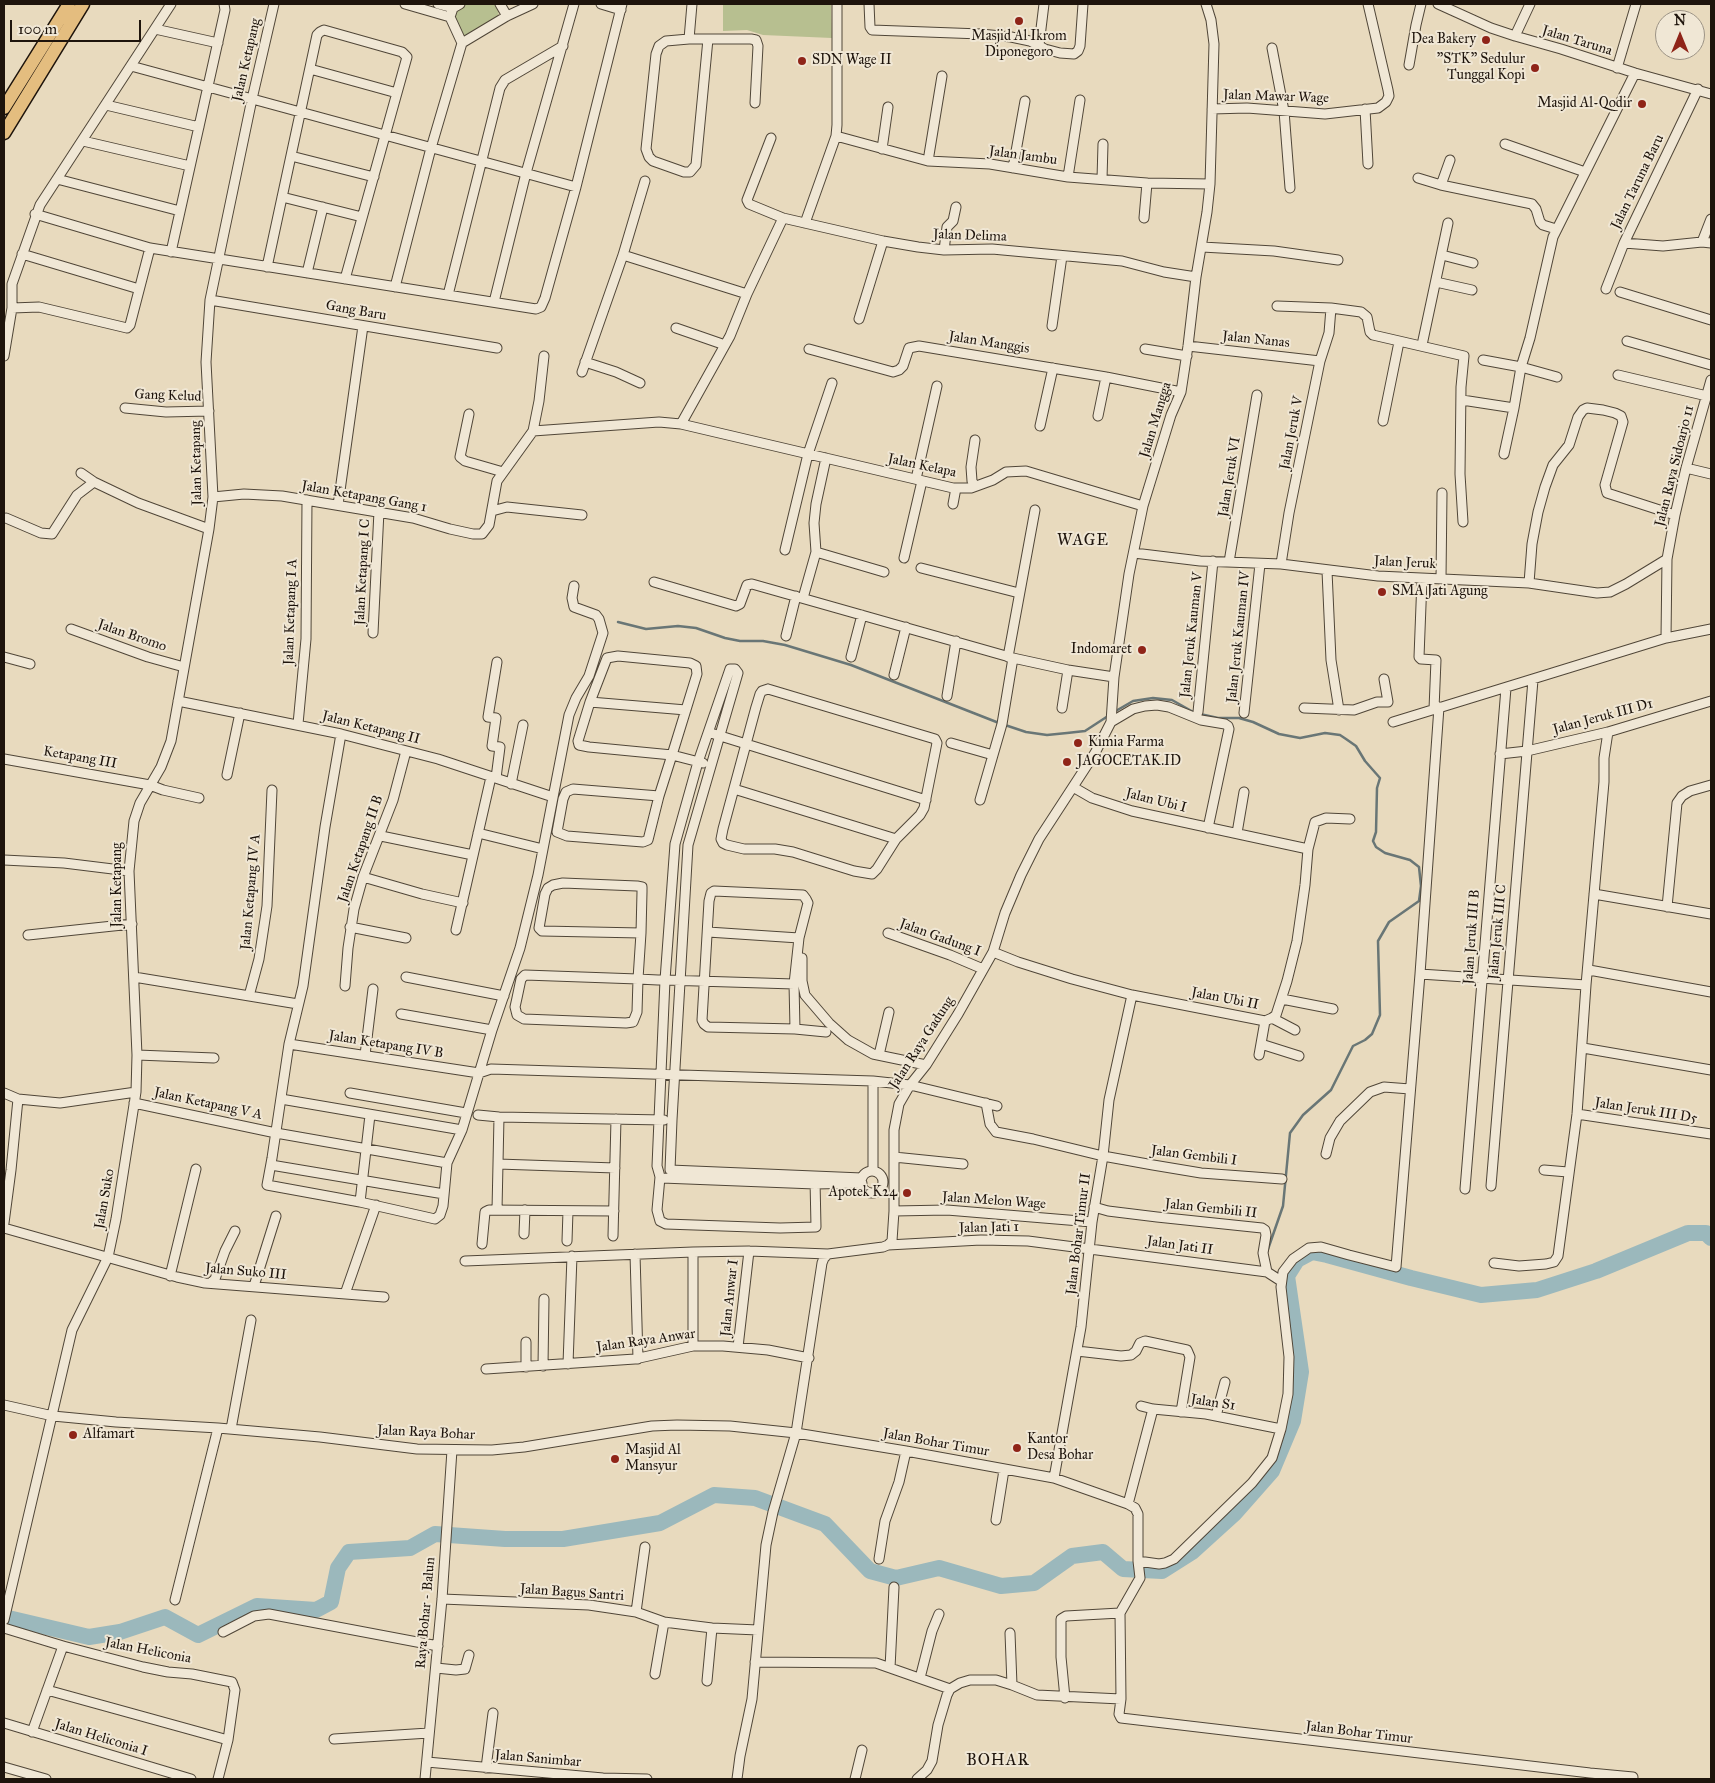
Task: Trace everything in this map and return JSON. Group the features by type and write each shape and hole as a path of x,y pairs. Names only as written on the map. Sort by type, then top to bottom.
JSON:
{"highway":[{"path":"4,108 69,4"},
{"path":"4,133 83,4"}],"street":[{"path":"4,356 12,308 12,284 35,214 172,4"},
{"path":"171,252 218,43 225,10 224,4"},
{"name":"Jalan Ketapang","path":"134,976 129,871 134,821 140,803 166,756 171,741 209,529 213,497 206,362 210,300 274,4"},
{"path":"405,4 454,10"},
{"path":"438,4 454,10"},
{"path":"500,4 508,16"},
{"path":"462,43 508,16 533,4"},
{"path":"494,302 526,174 574,4"},
{"path":"35,214 150,248 171,252 536,309 541,307 576,187 621,7 601,4"},
{"path":"688,39 692,4"},
{"path":"805,222 836,136 838,125 837,4"},
{"path":"869,4 870,27 872,30 982,34 1030,41 1045,49 1074,54 1080,46 1083,4"},
{"path":"1039,45 1044,4"},
{"path":"1206,4 1211,20 1214,44 1212,109"},
{"name":"Jalan Mawar Wage","path":"1212,109 1247,108 1325,114 1378,108 1386,102 1389,96 1368,4"},
{"path":"1409,65 1421,4"},
{"name":"Jalan Taruna","path":"1438,4 1490,28 1617,68 1711,94"},
{"path":"1515,36 1530,4"},
{"path":"1617,68 1636,4"},
{"path":"395,287 431,148 462,43 454,10"},
{"path":"155,29 218,43"},
{"path":"267,267 318,33 324,30 404,53 406,60 345,279"},
{"path":"708,39 696,165 690,172 684,172 649,158 646,149 656,54 659,46 666,41 688,39 708,39 756,40 758,46 755,103"},
{"path":"448,295 500,88 505,80 562,46"},
{"path":"1272,48 1284,111 1290,188"},
{"path":"131,66 576,187"},
{"path":"310,69 397,93"},
{"path":"1504,454 1521,367 1530,338 1553,236 1635,73"},
{"path":"928,160 942,76"},
{"name":"Jalan Taruna Baru","path":"1606,290 1624,243 1698,89"},
{"path":"1068,177 1080,100"},
{"path":"1013,168 1025,101"},
{"path":"106,105 199,127"},
{"path":"882,149 888,107"},
{"name":"Jalan Mangga","path":"1114,676 1143,506 1180,392 1210,184 1212,109"},
{"path":"1365,109 1368,164"},
{"name":"Jalan Jambu","path":"836,136 928,160 990,164 1068,177 1102,180 1210,184"},
{"name":"Jalan Delima","path":"771,138 748,202 783,218 883,241 944,250 992,250 1122,261 1164,272 1196,277"},
{"path":"82,141 190,166"},
{"path":"1102,180 1103,144"},
{"path":"1505,144 1585,172"},
{"path":"291,156 374,177"},
{"path":"1441,185 1450,160"},
{"path":"1418,178 1441,185 1532,204 1536,209 1540,222 1543,225 1556,229"},
{"path":"57,180 180,211"},
{"path":"582,372 623,255 645,181"},
{"path":"1144,218 1147,183"},
{"path":"282,197 362,217"},
{"path":"307,273 323,207"},
{"path":"944,250 947,228 953,221 956,207"},
{"path":"681,424 725,345 783,218"},
{"path":"1624,243 1664,246 1707,243 1711,219"},
{"path":"1422,345 1448,223"},
{"path":"859,319 883,241"},
{"path":"1202,247 1274,251 1338,260"},
{"path":"12,308 39,307 127,328 130,325 150,248"},
{"path":"22,254 139,289"},
{"path":"623,255 747,294"},
{"path":"1442,255 1473,263"},
{"path":"1052,326 1062,256"},
{"path":"1436,282 1472,290"},
{"path":"1620,292 1711,320"},
{"name":"Gang Baru","path":"210,300 497,348"},
{"path":"1277,306 1331,308 1362,312 1367,317 1370,332 1373,335 1464,356 1461,387 1460,474 1463,522"},
{"name":"Jalan Jeruk V","path":"1281,564 1289,513 1320,361 1329,333 1331,308"},
{"path":"338,505 364,326"},
{"path":"676,328 725,345"},
{"path":"1382,421 1399,342"},
{"path":"1626,342 1711,365"},
{"name":"Jalan Manggis","path":"809,350 892,372 899,370 903,366 909,348 919,346 1106,376 1180,392"},
{"name":"Jalan Nanas","path":"1145,349 1320,361"},
{"path":"533,431 539,401 544,356"},
{"path":"1482,360 1521,367 1557,377"},
{"path":"586,362 616,372 640,383"},
{"path":"1040,426 1053,368"},
{"path":"1618,375 1707,396"},
{"path":"1098,416 1106,376"},
{"name":"Jalan Raya Sidoarjo 11","path":"1666,638 1667,559 1686,468 1711,380"},
{"path":"785,550 808,454 832,383"},
{"path":"904,558 937,386"},
{"name":"Jalan Jeruk VI","path":"1229,562 1257,396"},
{"path":"1462,400 1514,408"},
{"name":"Gang Kelud","path":"125,408 166,412 209,411"},
{"path":"1529,582 1532,544 1538,512 1553,465 1569,445 1578,417 1587,408 1615,413 1621,416 1623,422 1606,484 1607,493 1675,515"},
{"path":"469,414 460,457 465,461 503,472"},
{"name":"Jalan Kelapa","path":"533,431 659,422 681,424 956,488 975,486 993,480 1006,472 1026,471 1143,506"},
{"name":"Jalan Ketapang Gang 1","path":"213,497 264,494 413,518 450,529 482,534 486,530 492,511 497,481 533,431"},
{"path":"975,440 971,467 972,481 975,486"},
{"path":"786,636 816,552 814,537 816,504 826,458"},
{"path":"1686,468 1711,474"},
{"path":"81,473 94,482 138,503 209,529"},
{"path":"6,518 40,533 52,534 75,497 94,482"},
{"path":"953,504 956,488"},
{"path":"1441,579 1442,493"},
{"name":"Jalan Ketapang I A","path":"298,724 306,639 307,500"},
{"path":"492,511 507,507 582,515"},
{"path":"980,800 1002,724 1019,593 1035,510"},
{"name":"Jalan Ketapang I C","path":"374,634 379,512"},
{"path":"816,552 884,572"},
{"name":"Jalan Jeruk","path":"1134,553 1213,561 1281,564 1327,571 1422,579 1529,582 1604,593 1626,584 1667,559"},
{"name":"Jalan Jeruk Kauman V","path":"1198,712 1213,561"},
{"name":"Jalan Jeruk Kauman IV","path":"1244,713 1260,564"},
{"path":"921,568 1019,593"},
{"path":"1327,571 1331,660 1339,710"},
{"path":"1138,1562 1166,1564 1180,1553 1252,1483 1272,1458 1288,1394 1289,1357 1284,1323 1282,1277 1296,1256 1304,1250 1315,1246 1396,1267 1420,974 1437,708 1436,660 1419,657 1422,579"},
{"path":"654,582 736,606 740,604 747,585 752,584 1010,657 1068,670 1114,676"},
{"path":"341,734 325,827 303,986 289,1044 271,1165 266,1185 376,1205 435,1219 440,1215 447,1163 462,1130 492,1030 520,948 538,875 569,715 576,698 589,676 603,629 600,619 596,615 574,607 572,598 574,586"},
{"path":"851,657 862,615"},
{"path":"894,675 906,627"},
{"name":"Jalan Bromo","path":"71,629 148,657 184,667"},
{"path":"1393,722 1666,638 1711,629"},
{"path":"947,696 956,641"},
{"path":"660,796 573,789 566,792 563,798 557,832 567,836 646,841 650,837 660,796 672,755 697,674 696,666 690,663 618,656 607,658 590,702 578,741 579,745 589,748 672,755 710,766"},
{"path":"4,657 30,664"},
{"path":"456,930 500,747 492,746 496,718 488,717 497,662"},
{"path":"815,1181 816,1227 780,1228 666,1224 660,1221 657,1210 660,1177 657,1166 665,980 675,844 698,762 729,670 732,668 738,673 688,845 672,1120 671,1170 740,1177 815,1181 862,1181"},
{"path":"1062,708 1068,670"},
{"name":"Jalan Raya Gadung","path":"888,1245 892,1241 893,1235 894,1130 899,1104 910,1085 926,1066 958,1014 992,952 1005,913 1039,839 1095,753 1111,718 1114,676"},
{"path":"1304,708 1354,710 1377,702 1388,702 1384,679"},
{"name":"Jalan Jeruk III C","path":"1491,1186 1532,680"},
{"name":"Jalan Jeruk III B","path":"1465,1188 1506,688"},
{"path":"768,689 934,739 937,743 937,752 926,800 920,814 896,839 872,874 854,871 793,852 744,849 727,845 721,839 734,789 760,694 768,689"},
{"name":"Jalan Ketapang II","path":"178,701 341,734 406,751 553,797"},
{"name":"Jalan Jeruk III D1","path":"1500,754 1527,751 1608,732 1711,701"},
{"path":"590,702 686,710"},
{"path":"1111,718 1145,706 1157,705 1169,707 1202,720 1228,726 1229,729 1208,828"},
{"path":"227,775 240,713"},
{"path":"511,784 523,725"},
{"path":"708,732 926,800"},
{"path":"1494,1263 1519,1266 1552,1263 1556,1260 1558,1253 1577,1114 1604,782 1604,758 1608,732"},
{"path":"951,743 993,755"},
{"name":"Jalan Ketapang II B","path":"345,986 350,927 354,909 393,800 406,751"},
{"name":"Ketapang III","path":"4,759 150,785 199,798"},
{"path":"1667,907 1677,804 1682,796 1690,791 1711,785"},
{"name":"Jalan Ubi I","path":"1073,787 1092,798 1132,811 1236,834"},
{"path":"734,789 896,839"},
{"name":"Jalan Ketapang IV A","path":"249,996 259,959 266,906 272,790"},
{"path":"1244,792 1236,834 1308,849"},
{"name":"Jalan Ubi II","path":"992,952 1072,980 1132,995 1269,1020 1276,1015 1282,999 1297,941 1308,849 1315,822 1326,818 1350,819"},
{"path":"478,833 543,849"},
{"path":"381,836 473,855"},
{"path":"675,844 688,845"},
{"path":"4,860 64,863 129,871"},
{"path":"364,877 422,894 463,903"},
{"path":"641,933 542,931 539,928 545,894 553,884 640,886 642,892 641,933 638,979 637,1012 633,1022 626,1023 524,1019 517,1015 515,1007 523,976 638,979 665,980 680,980 794,984"},
{"path":"795,1029 794,984 799,938 808,903 803,895 714,891 711,893 709,901 702,1020 704,1024 708,1027 795,1029 826,1032"},
{"path":"1594,894 1711,914"},
{"path":"670,912 684,912"},
{"path":"28,935 132,924"},
{"path":"350,927 406,938"},
{"path":"708,932 799,938"},
{"name":"Jalan Gadung I","path":"888,933 983,969"},
{"path":"802,952 802,981 806,995 829,1023 848,1040 873,1054 926,1066"},
{"path":"1589,970 1711,992"},
{"path":"1420,974 1586,985"},
{"path":"134,976 298,1004"},
{"name":"Jalan Suko","path":"4,1620 72,1330 108,1257 116,1219 136,1092 138,1055 134,976"},
{"path":"406,977 504,996"},
{"path":"365,1055 374,989"},
{"name":"Jalan Bohar Timur II","path":"1054,1478 1077,1351 1109,1100 1132,995"},
{"path":"1282,999 1333,1009"},
{"path":"879,1055 889,1012"},
{"path":"401,1014 492,1030"},
{"path":"1259,1055 1269,1020 1295,1030"},
{"name":"Jalan Ketapang IV B","path":"289,1044 479,1073 491,1069 873,1081 910,1085 997,1106"},
{"path":"1261,1044 1299,1056"},
{"path":"1582,1048 1711,1070"},
{"path":"138,1055 214,1058"},
{"path":"873,1081 873,1172"},
{"path":"1326,1154 1330,1138 1340,1121 1370,1092 1384,1087 1410,1089"},
{"path":"4,1093 18,1099 60,1103 136,1092"},
{"path":"350,1093 466,1113"},
{"path":"4,1223 12,1170 18,1099"},
{"path":"281,1099 462,1130"},
{"name":"Jalan Ketapang V A","path":"134,1103 276,1133 447,1163"},
{"name":"Jalan Gembili I","path":"986,1103 990,1124 996,1132 1103,1156 1201,1173 1282,1179"},
{"name":"Jalan Jeruk III D5","path":"1577,1114 1711,1134"},
{"path":"360,1202 370,1115"},
{"path":"478,1115 672,1120"},
{"path":"496,1210 499,1117"},
{"path":"613,1236 616,1119"},
{"path":"894,1157 963,1164"},
{"path":"498,1164 615,1168"},
{"path":"271,1165 444,1194"},
{"path":"170,1276 196,1169"},
{"path":"1544,1170 1568,1172"},
{"path":"873,1172 881,1176 883,1181 882,1187 872,1193 865,1190 862,1181 865,1174 873,1172"},
{"path":"660,1177 740,1177"},
{"path":"883,1181 894,1181"},
{"path":"345,1294 376,1205"},
{"name":"Jalan Gembili II","path":"1094,1207 1108,1211 1157,1218 1262,1228 1265,1230 1266,1235 1263,1253 1267,1272"},
{"path":"482,1244 485,1212 489,1210 614,1212"},
{"path":"524,1234 525,1210"},
{"name":"Jalan Melon Wage","path":"894,1211 947,1210 1092,1222"},
{"path":"568,1211 568,1241"},
{"path":"254,1286 276,1216"},
{"name":"Jalan Suko III","path":"4,1228 170,1276 205,1283 384,1297"},
{"path":"211,1282 215,1279 225,1251 235,1231"},
{"name":"Jalan Jati 1","path":"888,1245 981,1240 1028,1241 1090,1248"},
{"path":"465,1260 749,1251 828,1254 888,1245"},
{"name":"Jalan Jati II","path":"1090,1248 1267,1272"},
{"name":"Jalan Anwar I","path":"738,1347 749,1251"},
{"path":"693,1252 693,1346"},
{"path":"636,1254 638,1358"},
{"path":"737,1779 752,1699 766,1545 772,1512 796,1433 822,1263 828,1254"},
{"path":"568,1364 572,1256"},
{"path":"1267,1272 1282,1277"},
{"path":"543,1366 544,1298"},
{"path":"231,1429 251,1320"},
{"path":"526,1342 526,1367"},
{"path":"1077,1351 1126,1356 1134,1353 1140,1343 1144,1342 1186,1350 1190,1357 1181,1412"},
{"name":"Jalan Raya Anwar","path":"486,1369 638,1358 654,1352 693,1346 768,1350 808,1358"},
{"path":"1216,1416 1225,1382"},
{"name":"Jalan Raya Bohar","path":"4,1406 53,1416 320,1437 417,1449 524,1448 652,1426 730,1426 796,1433"},
{"name":"Jalan S1","path":"1141,1406 1216,1416 1281,1428"},
{"path":"917,1779 927,1770 932,1761 943,1704 950,1689 970,1680 996,1680 1037,1695 1065,1698 1120,1699 1120,1613 1140,1578 1138,1514 1135,1508 1128,1504 1153,1409"},
{"path":"175,1600 218,1428"},
{"name":"Jalan Bohar Timur","path":"796,1433 1054,1478 1128,1504"},
{"name":"Raya Bohar - Balun","path":"425,1779 442,1599 452,1450"},
{"path":"879,1559 885,1521 899,1482 906,1451"},
{"path":"996,1520 1004,1470"},
{"path":"636,1612 645,1547"},
{"path":"890,1668 894,1587"},
{"name":"Jalan Bagus Santri","path":"442,1599 589,1605 636,1612 664,1622 712,1628 758,1630"},
{"path":"1065,1698 1061,1657 1061,1619 1066,1616 1120,1613"},
{"path":"223,1632 254,1616 269,1614 438,1646"},
{"path":"920,1678 932,1631 939,1614"},
{"path":"655,1674 664,1622"},
{"name":"Jalan Heliconia","path":"4,1628 63,1646 168,1672 192,1674 232,1682 235,1690 228,1740"},
{"path":"707,1681 712,1628"},
{"path":"1010,1633 1012,1685"},
{"path":"32,1732 63,1646"},
{"path":"436,1668 466,1669 469,1655"},
{"path":"755,1662 876,1663 950,1689"},
{"path":"47,1690 228,1740 218,1779"},
{"name":"Jalan Bohar Timur","path":"1120,1699 1119,1715 1125,1720 1635,1778"},
{"path":"486,1768 493,1712"},
{"name":"Jalan Heliconia I","path":"4,1723 191,1779"},
{"path":"334,1739 429,1733"},
{"path":"855,1779 862,1750"},
{"name":"Jalan Sanimbar","path":"426,1762 603,1778 648,1779"},
{"path":"4,1767 46,1779"}],"green space":[{"path":"464,4 496,4 499,9 498,18 468,37 460,33 453,17 458,8"},
{"path":"723,4 831,4 832,38 763,35 747,30 723,31"}],"waterway":[{"path":"618,622 646,629 678,626 696,628 740,641 763,641 785,645 851,665 999,723"},
{"path":"1114,712 1133,701 1153,698 1172,700 1195,713"},
{"path":"1200,714 1218,718 1239,718 1279,734 1300,738 1325,733 1340,735 1346,739 1356,746 1365,761 1380,778 1377,788 1376,832 1373,841 1376,847 1385,853 1410,860 1419,867 1421,886 1419,901 1389,922 1378,941 1380,1015 1372,1034 1353,1046 1331,1090 1303,1115 1290,1133 1283,1206 1267,1252"},
{"path":"1005,725 1026,732 1047,735 1085,731 1108,716"},
{"path":"4,1617 89,1637 120,1632 165,1617 198,1635 257,1606 316,1610 331,1602 338,1568 349,1552 410,1548 435,1534 505,1539 563,1539 660,1523 714,1495 755,1498 825,1524 870,1571 896,1578 939,1568 1001,1586 1034,1583 1072,1556 1103,1552 1123,1569 1162,1571 1192,1552 1235,1513 1272,1471 1293,1421 1301,1372 1287,1276 1297,1260 1312,1252 1481,1295 1537,1290 1596,1271 1688,1233 1706,1233 1711,1238"}],"place":[{"name":"Masjid Al Ikrom Diponegoro","path":"1019,21"},
{"name":"Dea Bakery","path":"1486,40"},
{"name":"SDN Wage II","path":"802,61"},
{"name":"\"STK\" Sedulur Tunggal Kopi","path":"1535,68"},
{"name":"Masjid Al-Qodir","path":"1642,104"},
{"name":"SMA Jati Agung","path":"1382,592"},
{"name":"Indomaret","path":"1142,650"},
{"name":"Kimia Farma","path":"1078,743"},
{"name":"JAGOCETAK.ID","path":"1067,762"},
{"name":"Apotek K24","path":"907,1193"},
{"name":"Alfamart","path":"73,1435"},
{"name":"Kantor Desa Bohar","path":"1017,1448"},
{"name":"Masjid Al Mansyur","path":"615,1459"}],"district":[{"name":"WAGE","path":"1083,541"},
{"name":"BOHAR","path":"998,1761"}]}
